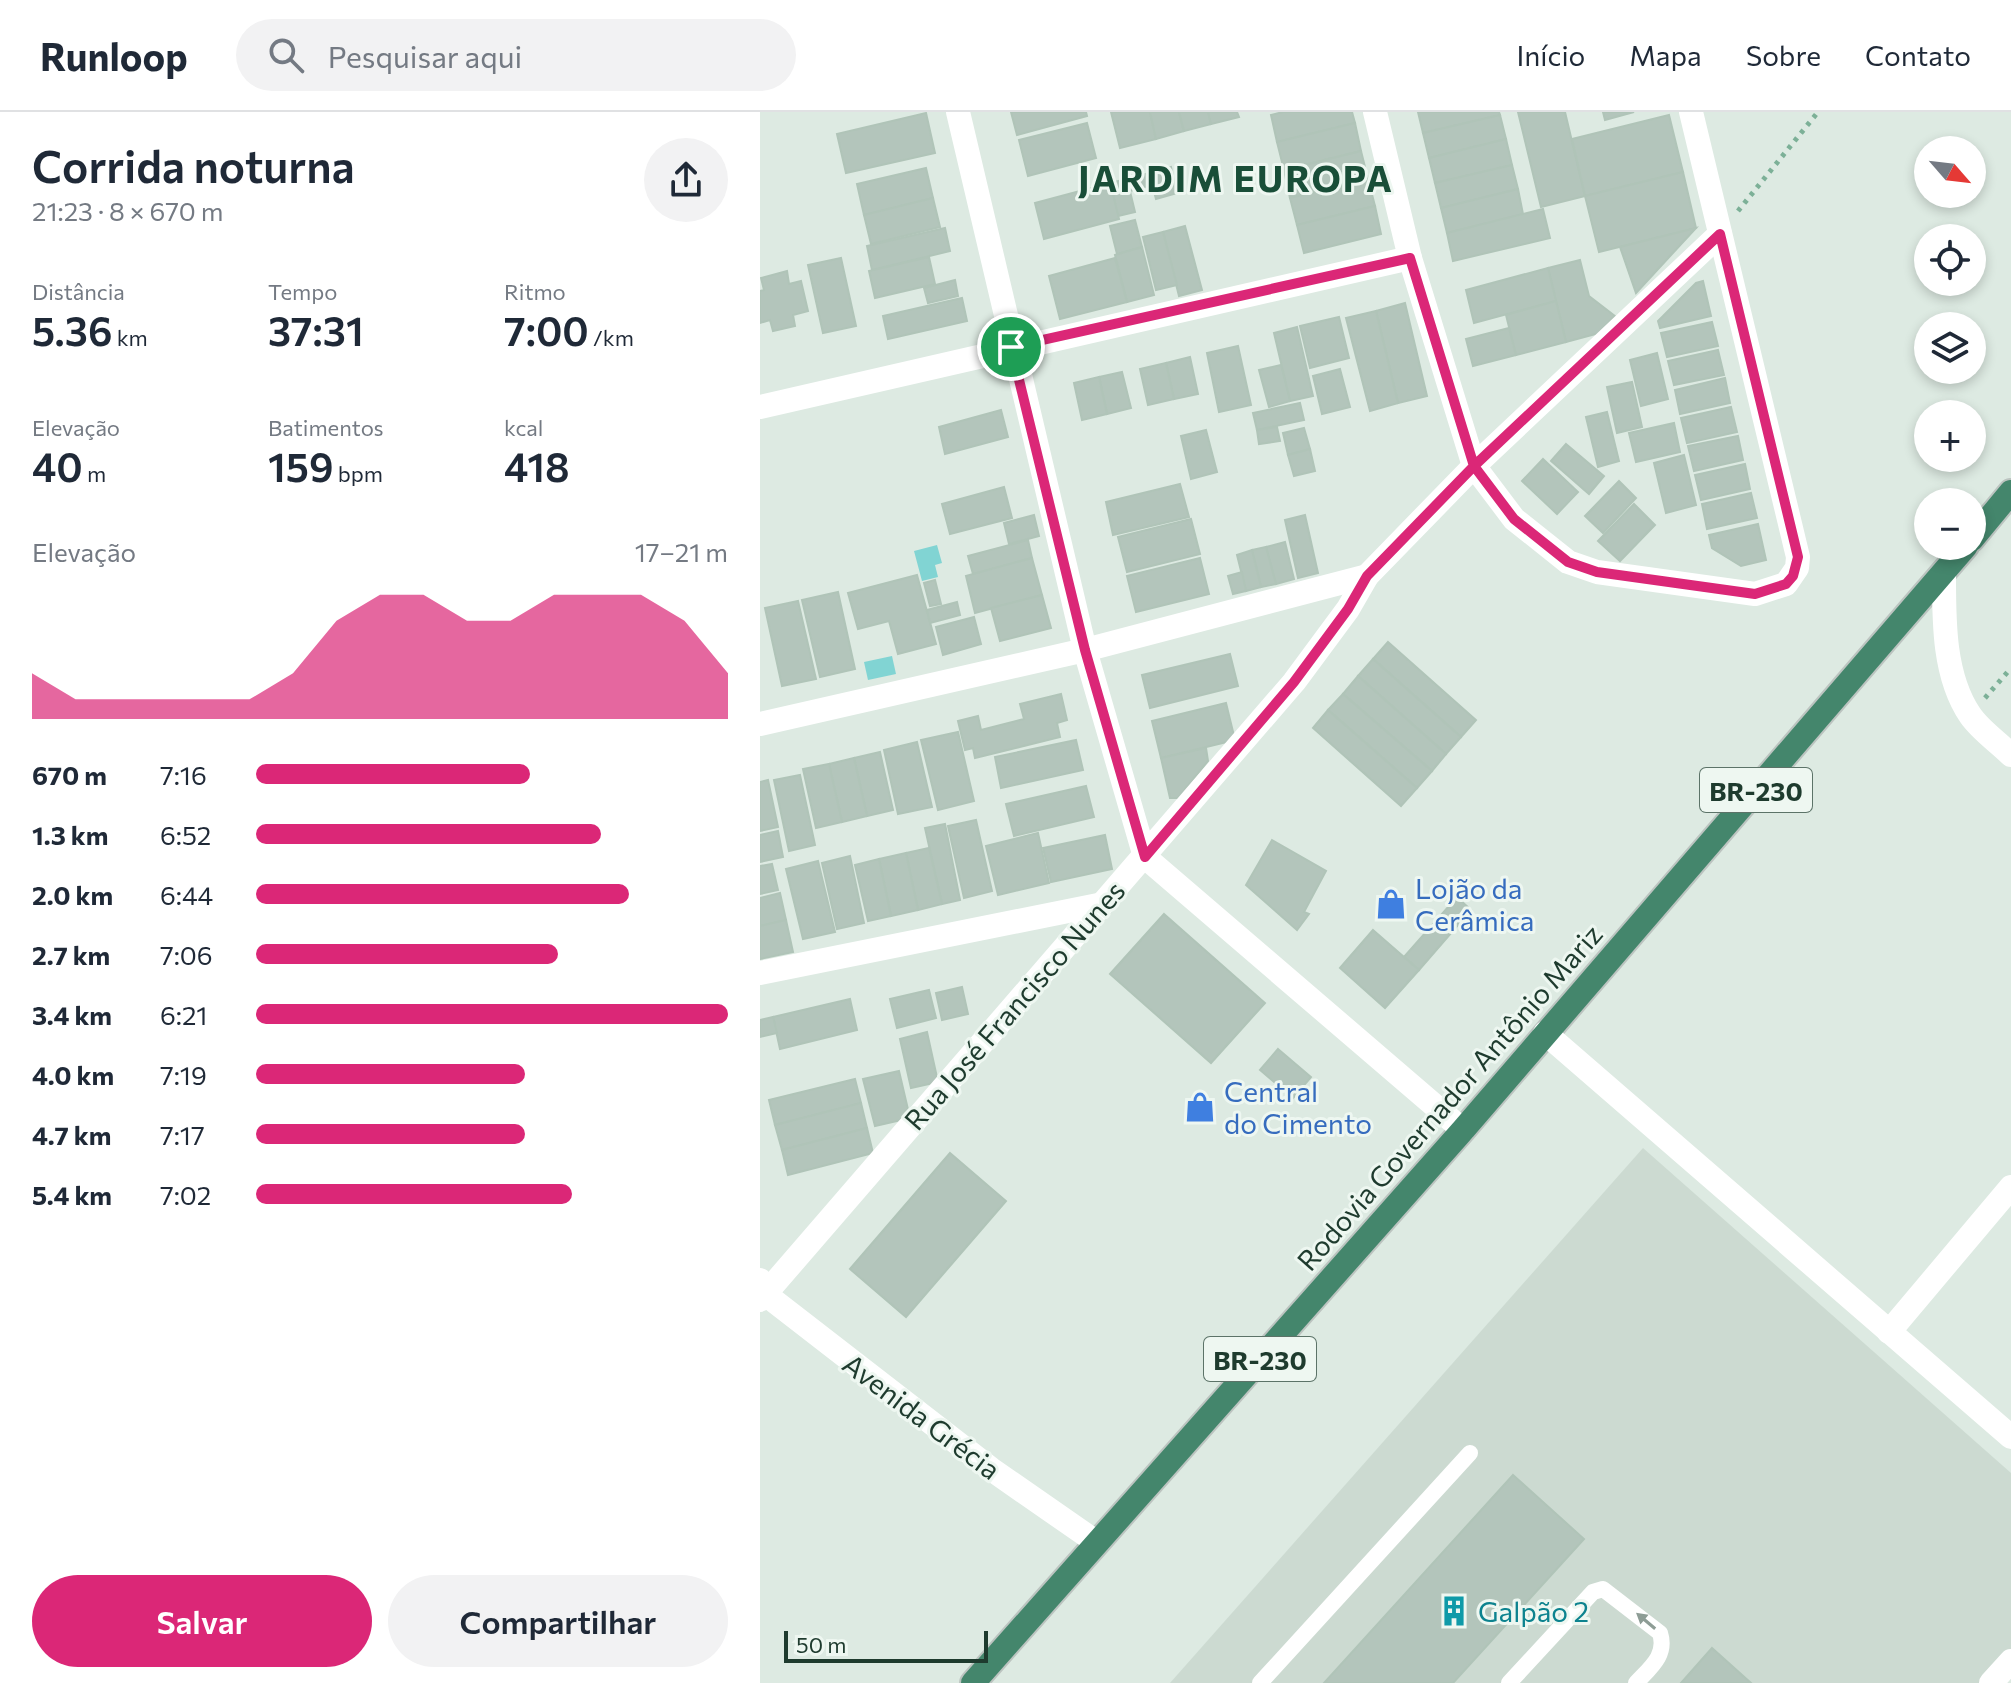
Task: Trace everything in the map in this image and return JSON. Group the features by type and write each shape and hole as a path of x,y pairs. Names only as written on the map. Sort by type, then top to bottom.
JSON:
{"highway":[{"path":"1986,522 2011,492"},
{"name":"Rodovia Governador Antônio Mariz","path":"973,1683 1463,1130 1955,560"}],"street":[{"path":"958,112 1011,347 1085,650 1145,857 1463,1130"},
{"path":"1375,112 1410,258 1474,466 1514,519 1545,547 1568,562 1597,572 1755,594 1786,584 1793,576 1798,557 1691,112"},
{"name":"Rua José Francisco Nunes","path":"762,1291 1098,905 1145,857 1294,682 1348,609 1367,576 1474,466 1720,234"},
{"path":"760,407 1011,347 1410,258"},
{"path":"1944,573 1948,652 1970,715 2011,755"},
{"path":"760,724 1085,650 1367,576"},
{"path":"760,973 1098,905"},
{"path":"1545,1033 2011,1437"},
{"path":"1889,1332 2011,1187"},
{"name":"Avenida Grécia","path":"762,1291 991,1469 1096,1542"},
{"path":"1991,1683 2011,1661"}],"lane":[{"path":"1260,1683 1470,1453"},
{"path":"1509,1683 1593,1592 1603,1589 1660,1633 1663,1644 1660,1657 1636,1683"}],"path":[{"path":"1720,234 1818,112"},
{"path":"1970,715 2011,668"}],"shaded area":[{"path":"1643,1148 2011,1473 2011,1649 1980,1683 1170,1683"}],"water":[{"path":"937,545 942,563 935,565 938,577 922,581 914,551"},
{"path":"892,656 896,674 868,680 864,662"}],"building":[{"path":"1011,112 1086,112 1087,116 1017,135"},
{"path":"1111,112 1150,112 1156,139 1120,148"},
{"path":"1150,112 1179,112 1184,131 1156,139"},
{"path":"1179,112 1208,112 1211,124 1184,131"},
{"path":"1208,112 1237,112 1239,117 1211,124"},
{"path":"1283,112 1352,112 1355,123 1277,142 1271,115"},
{"path":"1418,112 1499,112 1500,115 1423,133"},
{"path":"1518,112 1565,112 1585,196 1541,207"},
{"path":"1603,112 1634,112 1605,120"},
{"path":"926,113 935,153 846,173 837,134"},
{"path":"1500,115 1506,139 1429,158 1423,133"},
{"path":"1669,115 1683,172 1585,196 1572,139"},
{"path":"1087,123 1096,158 1028,176 1019,140"},
{"path":"1355,123 1361,151 1284,170 1277,142"},
{"path":"1506,139 1512,165 1435,183 1429,158"},
{"path":"1361,151 1368,179 1290,198 1284,170"},
{"path":"1512,165 1518,189 1441,208 1435,183"},
{"path":"1171,167 1177,193 1156,199 1149,173"},
{"path":"926,168 933,198 864,215 857,184"},
{"path":"1683,172 1696,228 1599,252 1585,196"},
{"path":"1149,173 1152,185 1130,191 1127,179"},
{"path":"1127,179 1135,212 1118,216 1110,183"},
{"path":"1368,179 1375,206 1297,225 1290,198"},
{"path":"1110,183 1119,219 1044,239 1035,203"},
{"path":"1518,189 1523,214 1447,233 1441,208"},
{"path":"933,198 940,227 871,244 864,215"},
{"path":"1375,206 1381,234 1304,253 1297,225"},
{"path":"1543,209 1550,238 1453,261 1447,233"},
{"path":"1135,220 1142,247 1117,254 1110,226"},
{"path":"1185,226 1202,290 1179,296 1163,232"},
{"path":"945,228 950,251 872,270 867,246"},
{"path":"1696,228 1636,293 1620,247"},
{"path":"1163,232 1177,285 1156,290 1143,237"},
{"path":"1142,247 1154,295 1127,302 1115,255"},
{"path":"929,257 935,284 875,298 869,271"},
{"path":"841,258 856,326 823,333 808,265"},
{"path":"1115,258 1127,302 1060,319 1049,276"},
{"path":"1580,260 1589,296 1615,316 1599,333 1566,342 1548,268"},
{"path":"1548,268 1556,301 1474,323 1466,290"},
{"path":"787,271 789,284 801,281 808,311 793,315 795,326 773,331 770,320 760,323 760,291 764,290 761,278"},
{"path":"955,280 958,296 928,303 924,288"},
{"path":"1703,281 1711,316 1660,328 1658,321 1696,283"},
{"path":"962,298 967,321 888,339 883,316"},
{"path":"1556,301 1566,342 1516,355 1506,315"},
{"path":"1405,303 1427,396 1398,403 1376,311"},
{"path":"1376,311 1398,403 1370,411 1346,318"},
{"path":"1339,317 1349,358 1310,368 1300,326"},
{"path":"1712,322 1718,346 1667,357 1661,333"},
{"path":"1297,327 1313,396 1290,401 1274,333"},
{"path":"1509,328 1516,355 1473,366 1466,339"},
{"path":"1238,346 1251,405 1219,412 1207,353"},
{"path":"1718,350 1724,375 1674,385 1668,361"},
{"path":"1657,353 1668,399 1641,406 1630,360"},
{"path":"1190,357 1198,394 1174,399 1166,363"},
{"path":"1166,363 1174,399 1148,405 1140,369"},
{"path":"1281,365 1290,401 1269,407 1259,370"},
{"path":"1340,369 1350,407 1322,414 1313,376"},
{"path":"1122,372 1131,408 1107,414 1099,377"},
{"path":"1099,377 1107,414 1082,420 1074,383"},
{"path":"1725,378 1730,403 1680,414 1675,390"},
{"path":"1632,382 1642,427 1617,433 1607,387"},
{"path":"1300,403 1304,420 1257,430 1253,413"},
{"path":"1731,407 1737,432 1687,443 1681,418"},
{"path":"1001,410 1008,437 945,454 939,427"},
{"path":"1607,412 1619,461 1598,467 1586,417"},
{"path":"1674,423 1680,452 1636,462 1629,433"},
{"path":"1277,427 1280,441 1259,444 1257,430"},
{"path":"1304,428 1310,449 1288,455 1283,433"},
{"path":"1206,430 1217,472 1191,479 1181,436"},
{"path":"1738,436 1743,460 1694,471 1688,446"},
{"path":"1566,444 1604,476 1589,494 1551,461"},
{"path":"1310,449 1315,471 1294,476 1288,455"},
{"path":"1684,455 1696,505 1666,513 1654,463"},
{"path":"1543,459 1578,492 1557,514 1522,481"},
{"path":"1745,464 1750,489 1701,500 1695,475"},
{"path":"1619,481 1636,498 1603,533 1585,516"},
{"path":"1180,484 1189,517 1113,535 1106,502"},
{"path":"1004,487 1012,518 950,534 942,504"},
{"path":"1751,493 1757,518 1707,529 1702,504"},
{"path":"1634,504 1655,525 1620,561 1598,541"},
{"path":"1034,515 1039,536 1009,544 1004,523"},
{"path":"1305,515 1318,573 1298,578 1285,520"},
{"path":"1191,519 1200,554 1127,572 1118,537"},
{"path":"1758,524 1766,560 1741,566 1712,548 1709,535"},
{"path":"1028,540 1032,558 973,574 968,556"},
{"path":"1285,542 1294,579 1276,584 1266,547"},
{"path":"1266,547 1276,584 1261,587 1252,550"},
{"path":"1252,550 1261,587 1246,591 1237,555"},
{"path":"1032,558 1042,595 975,613 966,576"},
{"path":"1200,558 1209,594 1136,612 1127,576"},
{"path":"1242,572 1246,591 1233,594 1228,576"},
{"path":"917,575 936,644 898,654 889,621 858,629 848,593"},
{"path":"935,580 941,604 930,606 924,583"},
{"path":"838,592 855,669 820,677 802,600"},
{"path":"1042,595 1051,628 1000,641 991,608"},
{"path":"798,601 816,679 782,686 765,608"},
{"path":"957,602 960,615 930,623 927,610"},
{"path":"974,617 981,644 943,655 936,627"},
{"path":"1388,642 1476,720 1461,737 1373,659"},
{"path":"1230,654 1238,686 1150,708 1142,675"},
{"path":"1373,659 1461,737 1446,754 1358,676"},
{"path":"1358,676 1446,754 1432,771 1343,694"},
{"path":"1061,694 1067,720 1057,723 1060,737 975,758 973,748 965,750 958,721 978,716 981,730 1024,719 1020,704"},
{"path":"1343,694 1432,771 1417,788 1328,710"},
{"path":"1226,703 1235,740 1161,758 1152,721"},
{"path":"1328,710 1417,788 1401,806 1313,728"},
{"path":"958,732 974,801 938,810 921,740"},
{"path":"1076,740 1083,770 1001,788 995,757"},
{"path":"917,742 932,807 898,814 884,750"},
{"path":"1206,748 1208,761 1178,798 1170,798 1161,758"},
{"path":"880,752 893,810 867,816 854,758"},
{"path":"854,758 867,816 842,822 829,764"},
{"path":"829,764 842,822 816,828 803,769"},
{"path":"800,775 815,845 789,851 774,780"},
{"path":"768,780 778,827 760,831 760,782"},
{"path":"1086,786 1094,817 1014,836 1006,804"},
{"path":"976,820 992,891 964,898 948,826"},
{"path":"945,824 960,900 942,904 925,828"},
{"path":"778,831 783,857 760,862 760,835"},
{"path":"1038,833 1049,883 998,895 986,846"},
{"path":"1105,835 1112,869 1051,882 1043,848"},
{"path":"1272,840 1326,871 1304,912 1309,914 1297,930 1246,885"},
{"path":"929,848 942,904 918,910 906,853"},
{"path":"906,853 918,910 891,916 879,859"},
{"path":"850,856 864,923 837,929 822,863"},
{"path":"879,859 891,916 868,921 855,865"},
{"path":"818,861 835,932 803,939 786,869"},
{"path":"772,864 778,890 760,894 760,866"},
{"path":"780,893 786,920 760,926 760,898"},
{"path":"1457,897 1471,910 1419,970 1404,957"},
{"path":"1164,914 1265,1003 1211,1063 1110,974"},
{"path":"786,920 793,952 760,959 760,926"},
{"path":"1373,930 1419,970 1385,1008 1340,968"},
{"path":"962,987 968,1014 942,1020 936,993"},
{"path":"929,990 936,1018 897,1028 890,999"},
{"path":"850,999 857,1030 780,1049 773,1017"},
{"path":"773,1017 777,1033 760,1037 760,1020"},
{"path":"927,1032 938,1082 911,1088 900,1039"},
{"path":"1278,1049 1311,1077 1293,1098 1260,1070"},
{"path":"899,1071 910,1118 875,1126 863,1079"},
{"path":"855,1079 861,1103 775,1125 769,1100"},
{"path":"861,1103 867,1128 782,1150 775,1125"},
{"path":"867,1128 873,1153 788,1175 782,1150"},
{"path":"950,1153 1006,1201 906,1317 850,1269"},
{"name":"Galpão 2","path":"1513,1475 1584,1539 1453,1683 1324,1683"},
{"path":"1712,1648 1751,1683 1681,1683"}],"place":[{"name":"Lojão da Cerâmica","path":"1391,904"},
{"name":"Central do Cimento","path":"1200,1107"},
{"name":"Galpão 2","path":"1454,1611"}],"district":[{"name":"JARDIM EUROPA","path":"1236,177"}],"route":[{"path":"1011,347 1085,650 1145,857 1294,682 1348,609 1367,576 1474,466 1514,519 1545,547 1568,562 1597,572 1652,577 1755,594 1775,591 1786,584 1797,568 1798,557 1720,234 1474,466 1410,258 1011,347"}]}
